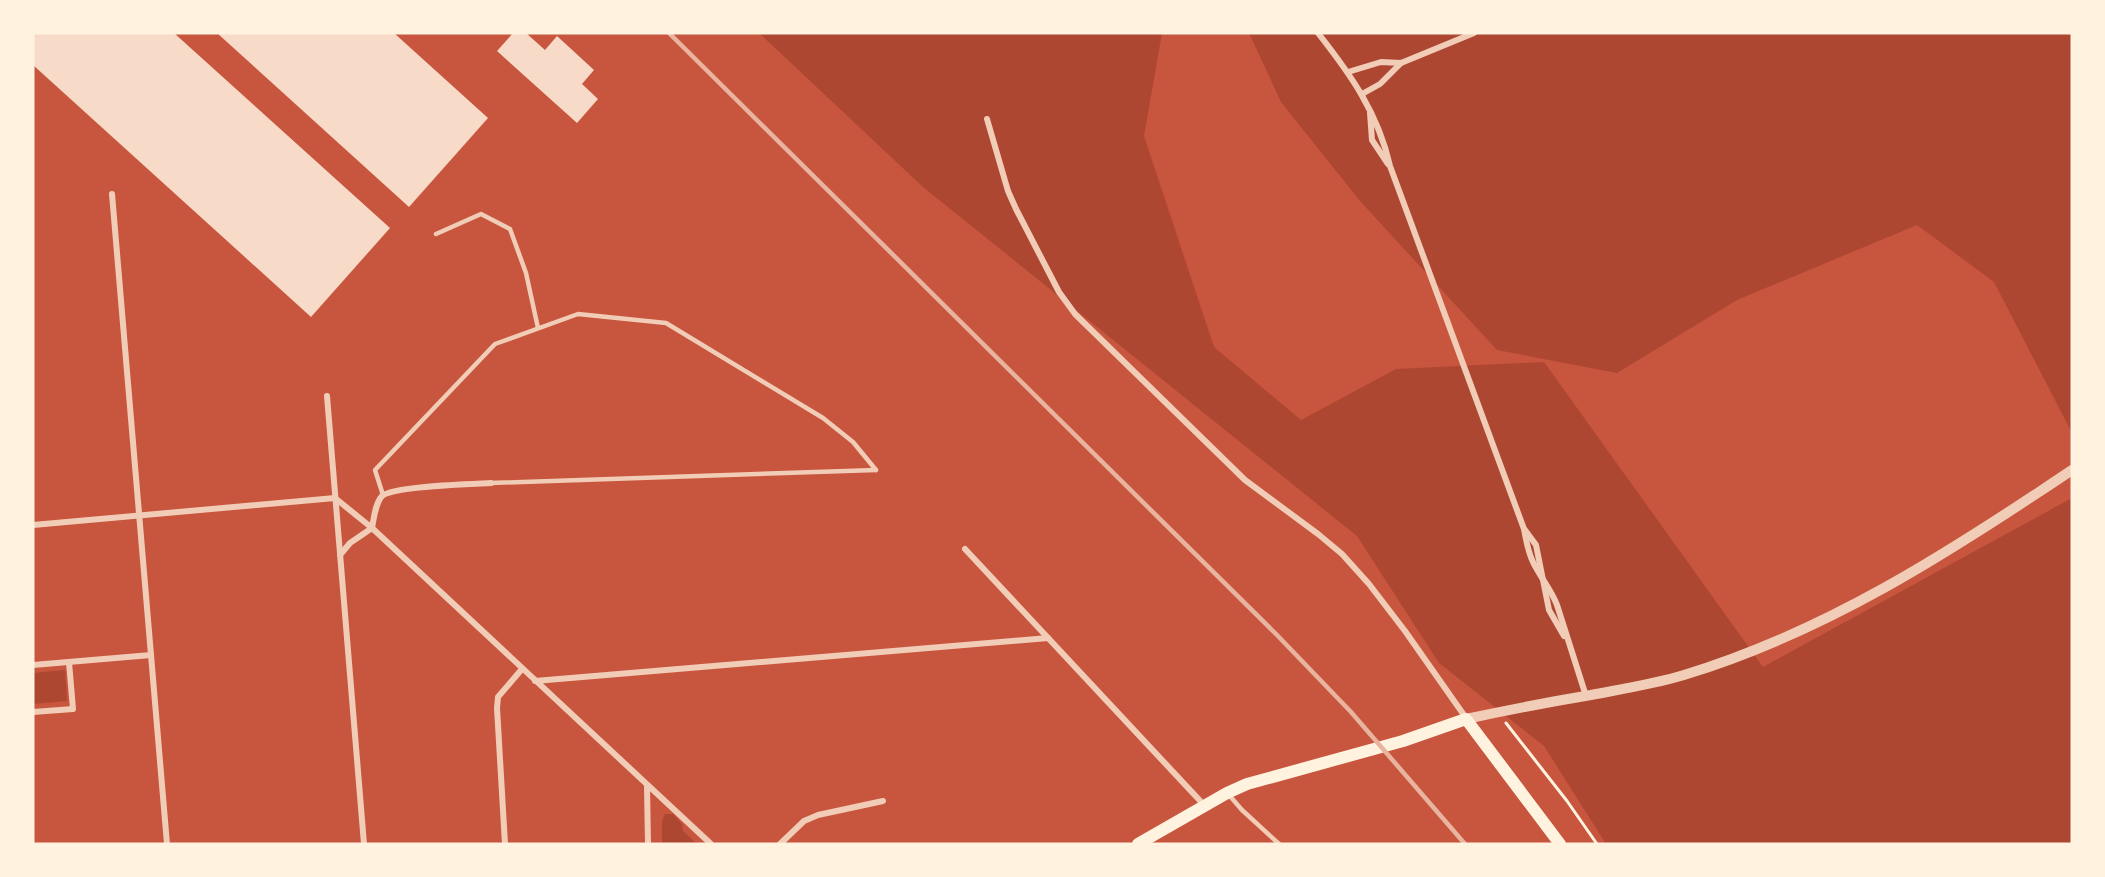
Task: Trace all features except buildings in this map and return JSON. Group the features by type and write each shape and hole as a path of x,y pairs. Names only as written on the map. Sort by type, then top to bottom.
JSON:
{"main road":[{"path":"1138,844 1247,784 1403,741 1466,719 1560,844"}],"street":[{"path":"1318,33 1362,94 1384,141 1390,166 1524,529 1536,544 1549,610 1568,641 1586,696"},
{"path":"1362,94 1380,84 1401,63 1474,33"},
{"path":"1348,72 1381,62 1401,63"},
{"path":"1370,113 1372,140 1378,152 1390,166"},
{"path":"987,118 1008,191 1016,210 1059,292 1075,314 1245,480 1342,554 1398,621 1466,719 1684,675 1773,643 1849,608 1947,551 2072,470"},
{"path":"112,194 167,844"},
{"path":"327,396 364,844"},
{"path":"340,555 358,536 372,528 378,504 383,495 393,491 491,483"},
{"path":"33,525 335,498 372,528 711,844"},
{"path":"965,549 1204,806"},
{"path":"535,681 1048,638"},
{"path":"33,665 151,655"},
{"path":"33,712 73,709 69,662"},
{"path":"506,844 498,697 522,669"},
{"path":"647,786 648,844"},
{"path":"780,844 804,821 818,815 883,801"}],"lane":[{"path":"436,234 481,214 510,229 526,273 538,328"},
{"path":"383,495 375,470 495,344 578,314 666,323 823,418 853,442 876,470 491,483"},
{"path":"1227,793 1278,844"}],"path":[{"path":"1505,722 1567,801 1597,844"}],"shaded area":[{"path":"759,33 1162,33 1144,136 1214,347 1301,420 1396,369 1544,362 1763,667 2072,498 2072,844 1606,844 1544,746 1439,663 1357,536 923,187"},
{"path":"1249,33 2072,33 2072,433 1994,282 1917,225 1737,300 1617,373 1497,350 1360,201 1281,102"},
{"path":"65,670 67,701 33,704 33,673"},
{"path":"665,814 673,814 682,824 683,831 697,844 662,844 662,821"}],"railway":[{"path":"669,33 1276,634 1351,712 1465,844"}]}
